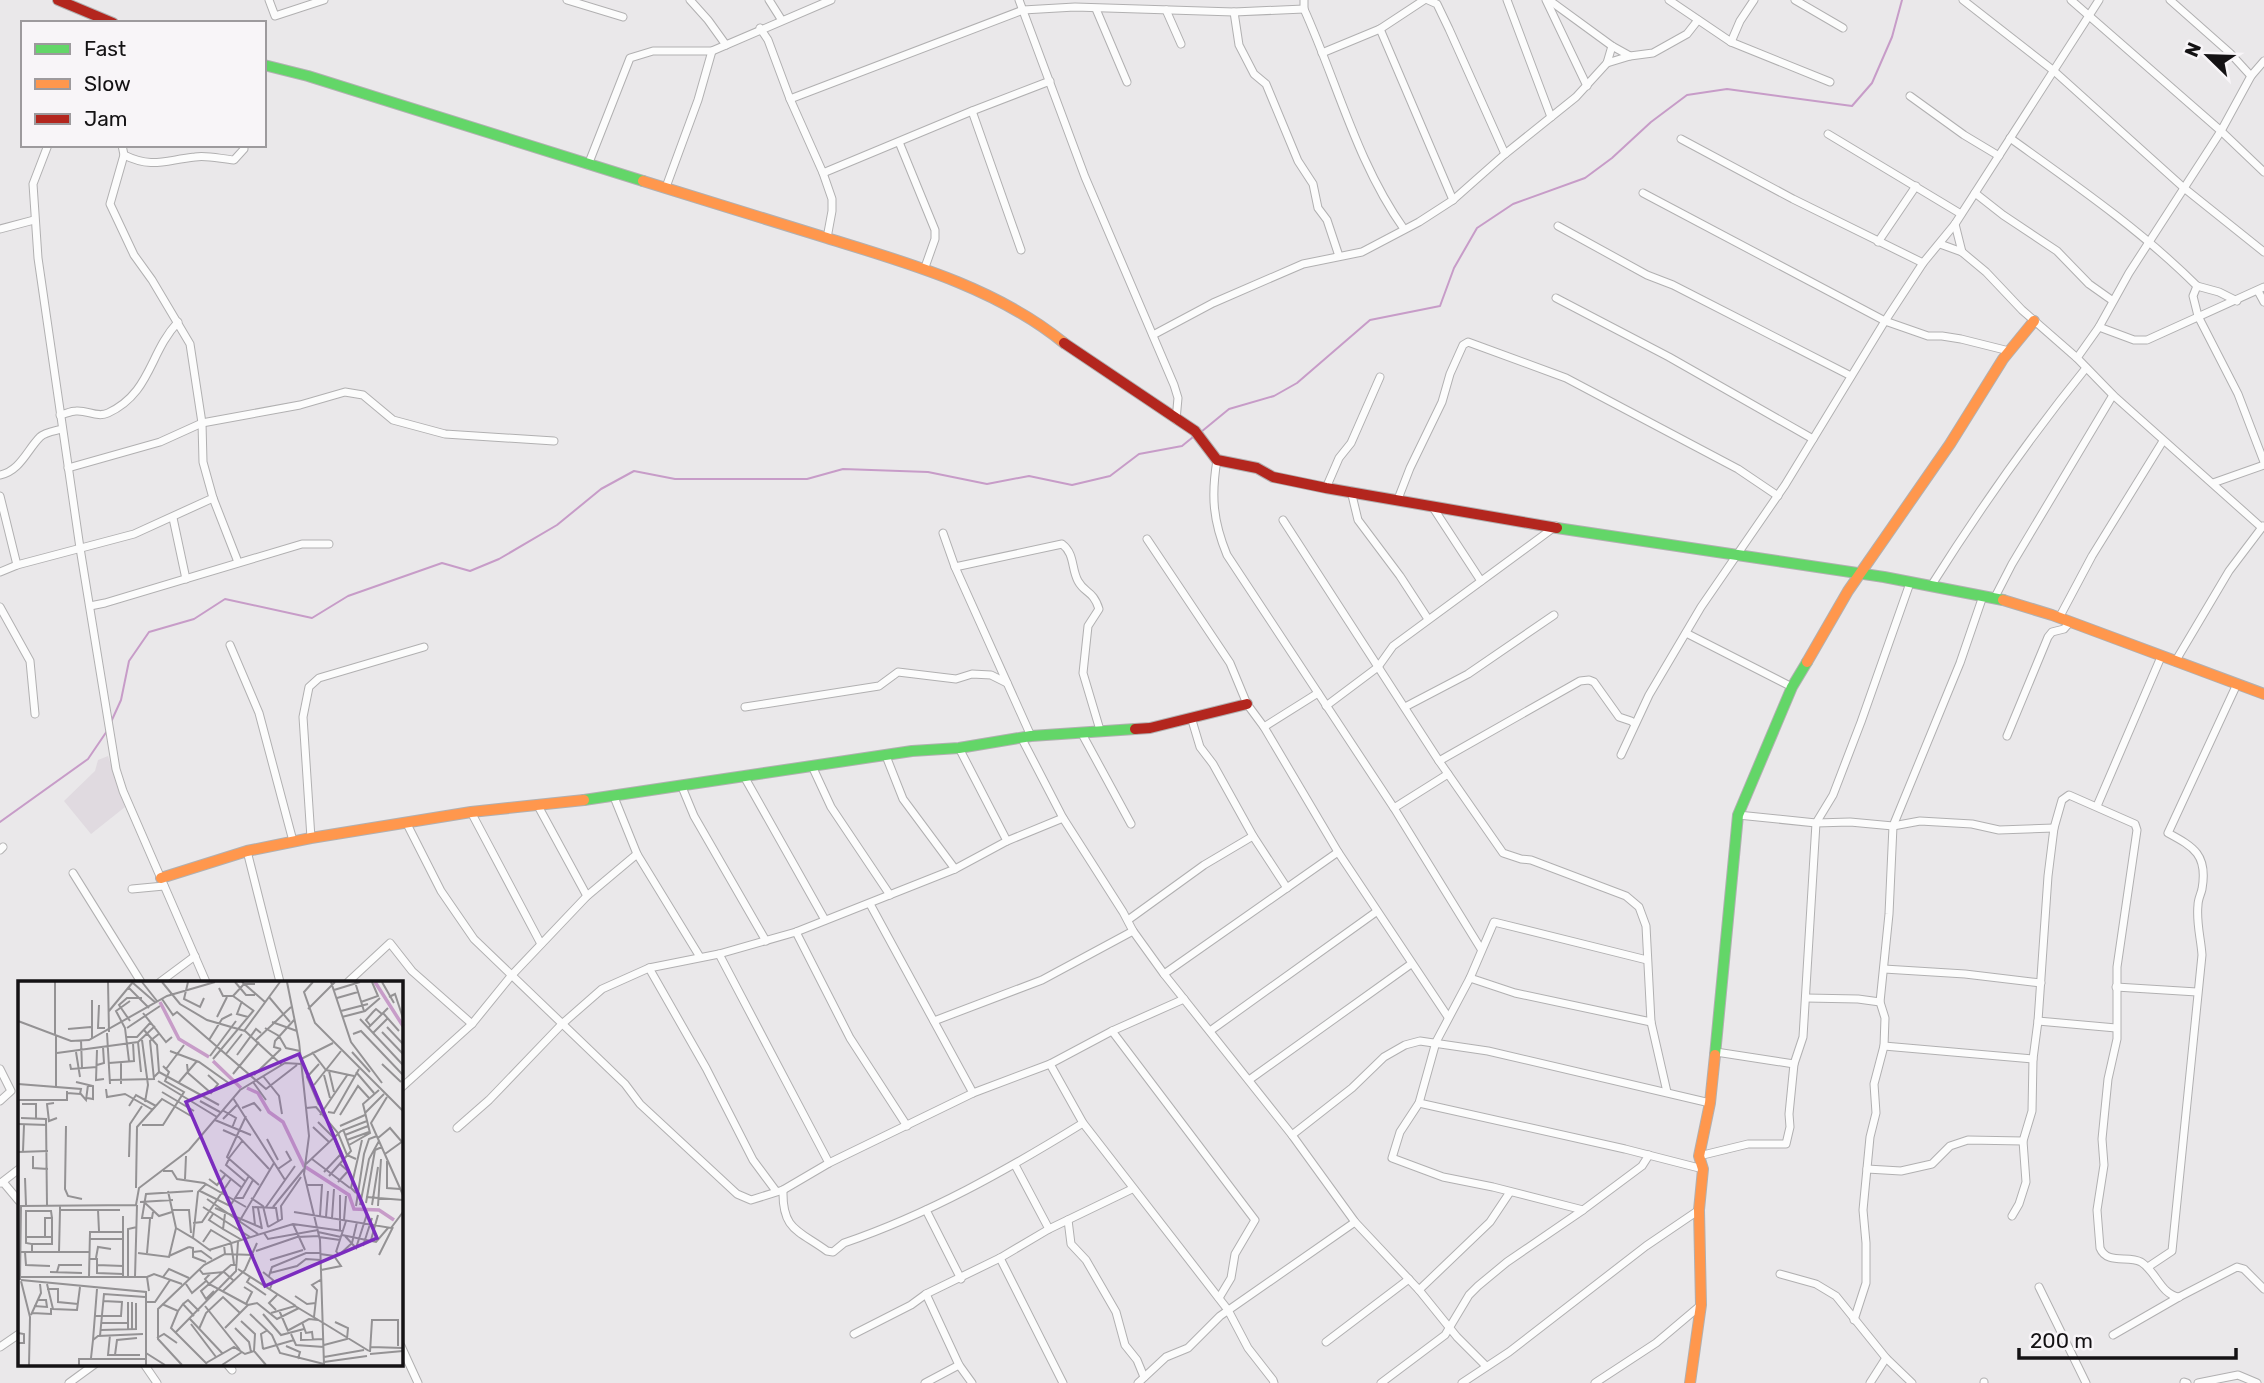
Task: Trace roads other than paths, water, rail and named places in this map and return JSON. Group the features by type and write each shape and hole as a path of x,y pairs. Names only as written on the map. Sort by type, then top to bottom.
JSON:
{"street":[{"path":"58,0 107,21"},
{"path":"269,0 275,16 324,0"},
{"path":"567,0 623,18"},
{"path":"690,0 726,45"},
{"path":"769,0 781,19"},
{"path":"588,165 630,58 653,51 712,51 781,19 831,0"},
{"path":"1019,0 1085,177 1178,398 1176,420"},
{"path":"1322,53 1380,29 1426,0 1437,4 1505,154"},
{"path":"1507,0 1550,117"},
{"path":"1547,0 1587,86"},
{"path":"1547,0 1630,56"},
{"path":"1669,0 1731,42 1830,82"},
{"path":"1731,42 1754,0"},
{"path":"1795,0 1843,28"},
{"path":"1963,0 2054,71 2184,188 2264,251"},
{"path":"2071,0 2264,172"},
{"path":"1621,755 1649,695 1735,555 1778,496 1885,321 1923,263 1955,224 2099,0"},
{"path":"2170,0 2230,53 2251,76"},
{"path":"790,99 1023,10 1234,12 1304,4 1364,159 1393,214 1404,229"},
{"path":"1096,9 1127,82"},
{"path":"1166,10 1181,44"},
{"path":"1234,12 1239,45 1254,74 1266,84 1298,161 1313,184 1318,208 1327,220 1339,256"},
{"path":"1607,63 1653,53 1687,34 1698,20"},
{"path":"760,28 768,40 832,199 827,238"},
{"path":"1380,29 1453,200"},
{"path":"1153,335 1213,303 1303,264 1362,252 1453,200 1587,86 1607,63 1612,46"},
{"path":"666,187 698,100 712,51"},
{"path":"2077,358 2221,131 2251,76 2264,61"},
{"path":"266,66 308,76 666,187 959,283 1038,321 1075,353 1195,431 1217,460 1212,490 1219,536 1227,555 1394,807 1481,949"},
{"path":"823,173 1050,81"},
{"path":"1910,96 1964,135 1999,156"},
{"path":"972,111 1021,250"},
{"path":"1828,134 1961,214"},
{"path":"2010,138 2071,182 2197,286 2219,292 2237,301"},
{"path":"1681,139 1923,263"},
{"path":"899,142 935,230 935,239 924,270"},
{"path":"47,147 33,184 34,220 62,429 116,769 123,791 206,981"},
{"path":"122,147 124,155 110,204 134,256 190,344 202,423 204,462 213,498 238,562"},
{"path":"124,155 140,163 160,163 198,156 234,160 244,147"},
{"path":"1878,242 1916,186"},
{"path":"1975,192 2003,215 2057,251 2089,284 2113,301"},
{"path":"1643,193 1885,321 1928,337 1942,335 1961,338 2009,351"},
{"path":"0,229 34,220"},
{"path":"1955,224 1962,252"},
{"path":"1558,226 1647,275 1673,285 1850,376"},
{"path":"1940,244 1962,252 1986,272 2113,395 2262,526 2229,571 2175,662"},
{"path":"2197,286 2193,296 2198,316 2238,394 2264,463 2213,483"},
{"path":"2099,327 2134,340 2147,341 2261,289 2264,302"},
{"path":"1556,298 1669,357 1812,439"},
{"path":"1690,1383 1701,1305 1699,1210 1703,1169 1699,1157 1710,1103 1716,1052 1738,815 1792,687 1859,574 1950,444 2009,351 2034,321"},
{"path":"60,415 75,411 106,414 121,405 142,388 153,359 177,322"},
{"path":"1398,499 1442,402 1450,374 1468,342 1566,378 1738,469 1778,496"},
{"path":"1931,586 1967,528 2019,454 2086,368"},
{"path":"1326,488 1339,458 1351,443 1380,377"},
{"path":"68,468 160,442 202,423 300,405 345,392 363,395 393,420 445,434 554,440"},
{"path":"1854,1320 1866,1283 1863,1210 1870,1137 1876,1113 1874,1084 1884,1046 1885,1018 1880,1002 1889,915 1893,826 1989,596 2012,564 2113,395"},
{"path":"0,475 8,474 42,435 62,429"},
{"path":"2007,736 2048,636 2064,629 2064,620 2092,556 2163,440"},
{"path":"1217,460 1257,468 1273,477 1326,488 1629,540 1989,596 2064,620 2264,694"},
{"path":"1351,491 1358,520 1400,576 1427,619"},
{"path":"0,496 17,565"},
{"path":"0,572 134,534 213,498"},
{"path":"1432,505 1482,581"},
{"path":"173,518 186,579"},
{"path":"1283,520 1439,761 1503,853 1531,860 1626,895 1639,907 1646,926 1651,1022 1667,1093"},
{"path":"1326,706 1378,667 1393,646 1427,619 1556,526"},
{"path":"943,533 1007,684 1026,738 1063,818 1133,931 1292,1135 1355,1222 1486,1366"},
{"path":"1147,539 1230,663 1247,704 1264,727 1338,852 1448,1017"},
{"path":"90,606 302,544 329,544"},
{"path":"956,567 1062,544 1069,550 1078,583 1095,597 1099,609 1088,626 1083,673 1100,730"},
{"path":"1699,1157 1748,1144 1786,1144 1790,1127 1794,1064 1803,1037 1816,823 1833,795 1910,583"},
{"path":"0,607 30,662 35,714"},
{"path":"1405,707 1468,674 1554,615"},
{"path":"1686,633 1792,687"},
{"path":"230,645 259,713 293,841"},
{"path":"311,838 303,717 309,688 319,678 424,647"},
{"path":"2097,806 2161,657"},
{"path":"745,707 879,686 898,672 956,679 972,674 991,675 1007,684"},
{"path":"1439,761 1580,681 1594,682 1613,711 1619,717 1635,724"},
{"path":"2148,1267 2172,1251 2202,955 2198,902 2203,876 2197,850 2168,833 2237,684"},
{"path":"1264,727 1318,693"},
{"path":"132,889 162,882 247,851 311,838 471,812 614,797 886,756 1081,732 1150,728 1247,704"},
{"path":"1191,718 1200,747 1213,764 1253,836 1287,888"},
{"path":"1081,732 1131,824"},
{"path":"959,748 1007,841"},
{"path":"886,756 903,799 955,869"},
{"path":"811,766 831,807 890,895"},
{"path":"1394,807 1448,774"},
{"path":"745,778 825,920"},
{"path":"682,787 694,816 766,941"},
{"path":"2012,1216 2020,1204 2025,1182 2023,1141 2032,1111 2033,1059 2054,828 2065,796 2069,795 2135,824 2137,830 2120,933 2116,987 2117,1039 2108,1079 2102,1139 2104,1165 2097,1216 2100,1248 2102,1254 2110,1258 2135,1259 2148,1267 2170,1294 2179,1297"},
{"path":"614,797 637,854 700,957"},
{"path":"537,804 587,896"},
{"path":"471,812 541,944"},
{"path":"1738,815 1816,823 1850,822 1893,826 1920,821 1972,824 2000,830 2054,828"},
{"path":"457,1128 489,1100 562,1024 602,989 649,968 719,954 796,932 955,869 1007,841 1063,818"},
{"path":"407,824 441,891 474,939 625,1084 640,1104 737,1194 751,1200 779,1190 973,1093 1050,1064 1112,1031 1184,999"},
{"path":"1128,920 1204,865 1253,836"},
{"path":"247,851 280,981"},
{"path":"1164,974 1338,852"},
{"path":"402,1086 472,1024 511,976 587,896 637,854"},
{"path":"73,873 140,981"},
{"path":"870,904 973,1093"},
{"path":"1210,1031 1376,912"},
{"path":"1583,1210 1443,1177 1392,1157 1400,1132 1419,1103 1436,1042 1470,978 1494,922 1647,960"},
{"path":"934,1021 1041,979 1133,931"},
{"path":"796,932 850,1038 907,1126"},
{"path":"349,981 390,943 412,971 472,1024"},
{"path":"719,954 829,1163"},
{"path":"161,981 195,956"},
{"path":"1249,1080 1411,964"},
{"path":"649,968 706,1068 753,1160 779,1190 785,1218 792,1227 827,1251 833,1252 844,1242 926,1210 1015,1164 1083,1123"},
{"path":"1884,969 1965,974 2040,983"},
{"path":"1470,978 1515,993 1651,1022"},
{"path":"2116,987 2197,992"},
{"path":"1806,998 1880,1002"},
{"path":"2038,1021 2116,1028"},
{"path":"1112,1031 1255,1220 1236,1254 1231,1279 1219,1298"},
{"path":"1292,1135 1352,1087 1384,1057 1405,1045 1420,1041 1488,1051 1710,1103"},
{"path":"1884,1046 2033,1059"},
{"path":"1716,1052 1794,1064"},
{"path":"1050,1064 1083,1123 1228,1310 1248,1348 1273,1383"},
{"path":"0,1069 11,1091"},
{"path":"0,1101 18,1086"},
{"path":"1419,1103 1703,1169"},
{"path":"1867,1169 1901,1171 1933,1164 1950,1146 1968,1140 2023,1141"},
{"path":"1381,1383 1450,1329 1469,1295 1478,1286 1507,1262 1642,1166 1649,1155"},
{"path":"1015,1164 1049,1229"},
{"path":"18,1170 1,1183 18,1200"},
{"path":"854,1334 911,1305 926,1294 1000,1258 1049,1229 1132,1189"},
{"path":"1419,1290 1490,1222 1510,1192"},
{"path":"926,1210 961,1279"},
{"path":"1462,1383 1509,1352 1646,1246 1699,1210"},
{"path":"1068,1220 1070,1244 1086,1260 1116,1312 1125,1345 1137,1360 1144,1377"},
{"path":"1138,1383 1166,1357 1188,1348 1228,1310 1355,1222"},
{"path":"1000,1258 1063,1383"},
{"path":"2113,1335 2240,1266 2264,1289"},
{"path":"1780,1274 1824,1288 1836,1296 1886,1358 1912,1383"},
{"path":"1326,1342 1409,1279"},
{"path":"2039,1287 2085,1383"},
{"path":"926,1294 960,1365 972,1383"},
{"path":"1595,1383 1656,1343 1701,1305"},
{"path":"0,1347 18,1335"},
{"path":"402,1348 418,1383"},
{"path":"1870,1383 1886,1358"},
{"path":"925,1383 960,1365"},
{"path":"69,1383 91,1366"},
{"path":"145,1366 157,1383"},
{"path":"2198,1383 2238,1375 2257,1383"},
{"path":"1472,1376 1480,1383"}],"waterway":[{"path":"1201,432 1229,409 1274,396 1297,383 1370,320 1440,306 1454,268 1477,228 1513,204 1585,178 1687,95 1727,89 1852,106 1872,83 1892,37 1902,0"},
{"path":"111,722 121,700 129,661 149,632 194,619 225,599 312,618 348,596 442,563 470,571 499,559 557,525 601,489 634,471 675,479 807,479 843,469 928,472 987,484 1029,476 1072,485 1110,476 1139,454 1182,446 1193,437"},
{"path":"0,822 88,759 107,731"}]}
